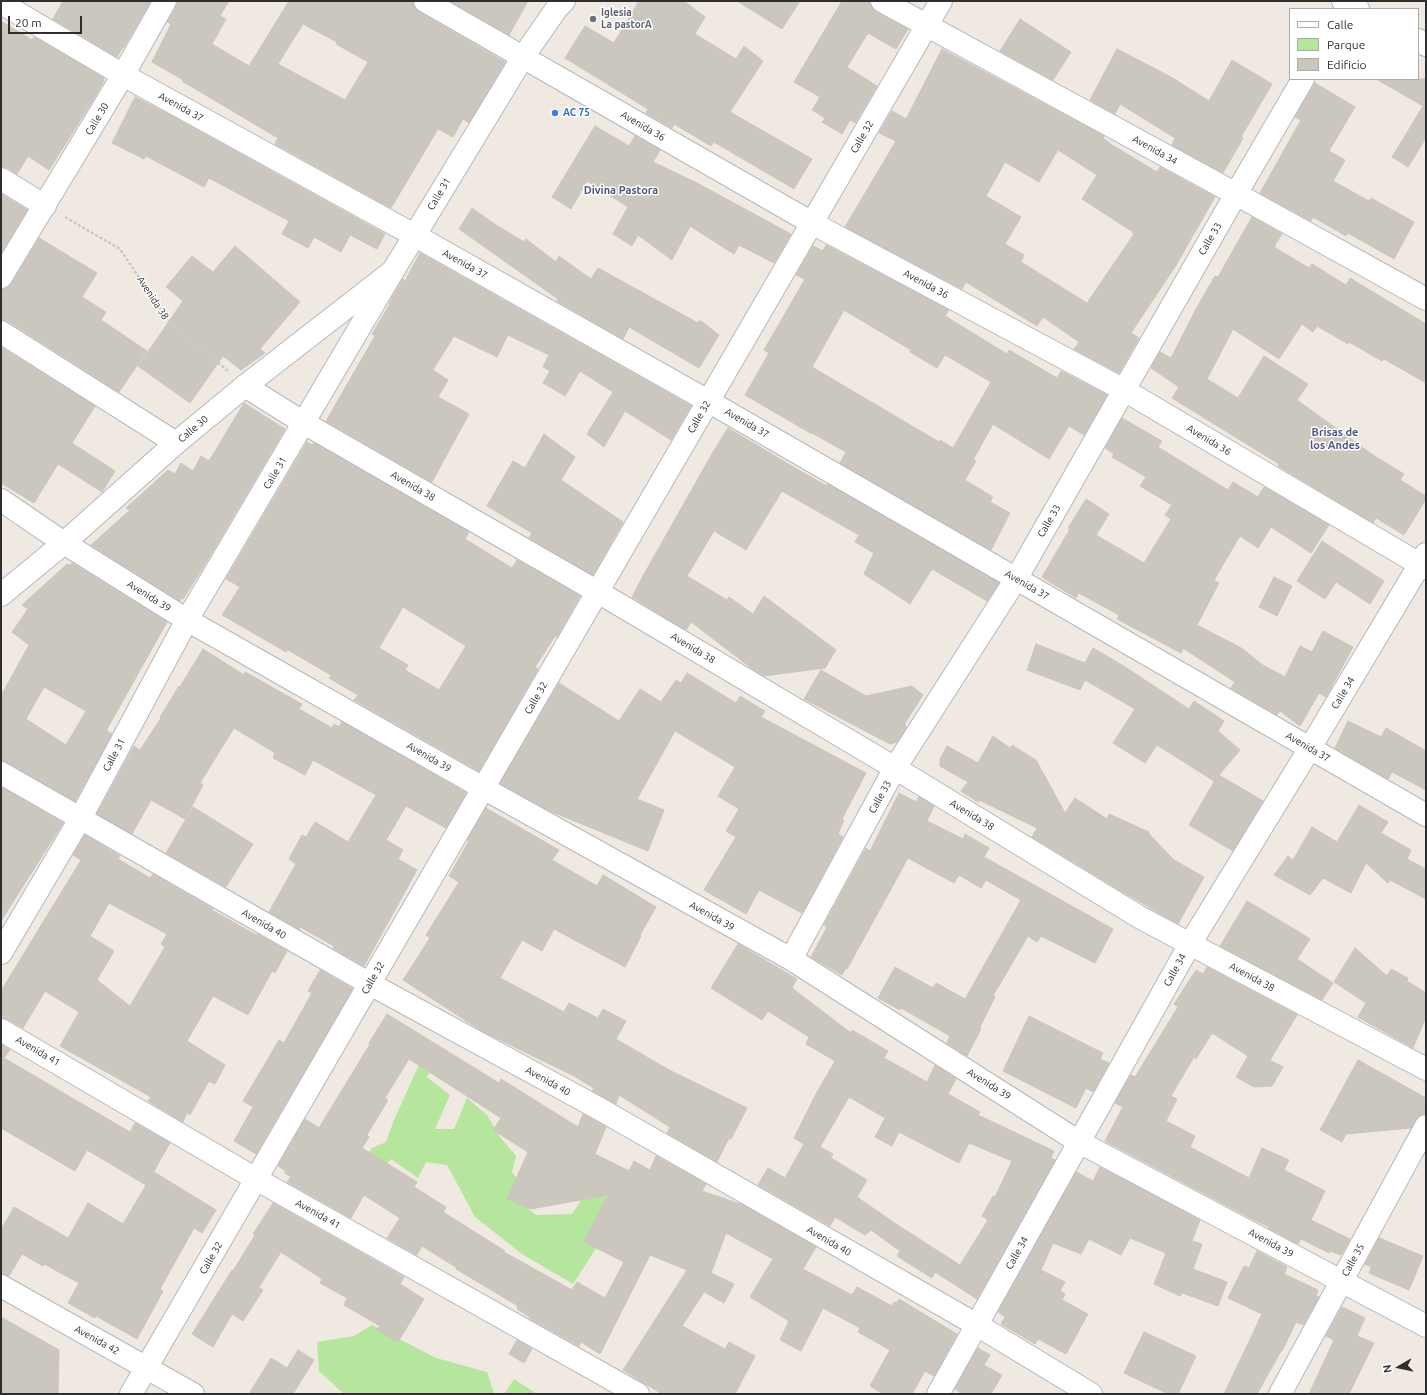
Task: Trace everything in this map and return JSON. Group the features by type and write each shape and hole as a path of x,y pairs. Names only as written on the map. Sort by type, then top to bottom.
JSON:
{"street":[{"name":"Calle 30","path":"1,277 123,75 165,1"},
{"name":"Avenida 36","path":"425,1 812,223 1124,390 1424,562"},
{"name":"Avenida 34","path":"882,1 1426,299"},
{"name":"Calle 32","path":"131,1394 941,1"},
{"name":"Avenida 37","path":"1,3 123,75 414,235 708,401 1426,814"},
{"name":"Calle 31","path":"1,952 80,819 187,620 414,235 523,57 560,3"},
{"name":"Calle 33","path":"791,959 895,768 1016,579 1302,80"},
{"path":"1,179 45,206"},
{"name":"Calle 30","path":"1,594 64,544 176,443 245,386 393,271"},
{"path":"1,332 176,443"},
{"name":"Avenida 38","path":"245,386 304,423 598,592 895,768 1142,918 1426,1069"},
{"name":"Avenida 39","path":"1,500 64,544 187,620 483,788 791,959 1079,1142 1342,1280 1426,1326"},
{"name":"Calle 34","path":"938,1394 1190,944 1424,562"},
{"name":"Avenida 40","path":"1,773 370,984 598,1108 977,1325 1091,1394"},
{"name":"Avenida 41","path":"1,1030 256,1179 638,1394"},
{"name":"Calle 35","path":"1280,1394 1426,1126"},
{"name":"Avenida 42","path":"1,1286 193,1394"}],"path":[{"name":"Avenida 38","path":"45,206 120,249 169,322 245,386"}],"green space":[{"path":"422,1058 433,1066 427,1077 450,1095 435,1129 454,1129 467,1098 487,1115 500,1137 516,1156 512,1172 519,1181 515,1198 536,1215 572,1214 586,1193 605,1188 607,1217 595,1250 573,1284 522,1254 475,1217 447,1165 426,1162 418,1178 391,1159 376,1177 358,1167 372,1148 386,1142 394,1120"},
{"path":"372,1325 436,1358 487,1372 494,1393 498,1394 344,1394 319,1371 317,1342 354,1336"},
{"path":"514,1379 537,1394 504,1394"}],"building":[{"path":"63,1 151,1 117,57 53,19"},
{"path":"177,1 229,1 220,16 226,19 212,44 249,66 289,1 413,1 414,7 419,12 505,62 469,123 463,119 453,137 438,129 391,208 275,144 278,138 152,62 171,24 167,22 176,7","holes":["303,24 337,42 336,44 368,62 345,100 278,64"]},
{"path":"450,1 528,1 509,35"},
{"path":"639,1 684,1 705,17 695,34 736,59 744,46 763,61 730,112 812,159 794,189 714,142 711,146 674,124 672,128 646,113 648,109 565,58 585,26 614,43"},
{"path":"737,1 800,1 782,29"},
{"path":"842,1 870,1 871,7 876,12 908,29 896,49 868,33 847,67 877,86 855,123 850,120 842,134 822,122 825,118 812,110 820,97 794,82"},
{"path":"1020,19 1071,52 1053,80 1000,51"},
{"path":"1,21 32,40 34,37 104,78 104,81 93,100 49,170 28,156 17,174 8,168 1,167"},
{"path":"942,49 1104,136 1103,138 1112,145 1157,172 1160,167 1215,197 1175,267 1131,333 1139,338 1119,373 1074,349 1079,342 1043,317 1037,326 966,282 962,289 845,227 896,141 879,133 892,111 906,119","holes":["1058,150 1097,175 1082,199 1134,234 1087,303 1021,262 1024,255 1005,244 1021,217 986,196 1005,162 1039,182"]},
{"path":"1117,49 1171,77 1209,101 1232,60 1272,84 1241,137 1243,138 1223,173 1172,145 1175,138 1120,104 1115,114 1090,100"},
{"path":"1426,79 1426,138 1408,167 1392,157 1423,106 1378,80"},
{"path":"1315,83 1355,107 1329,151 1345,160 1333,181 1369,201 1371,198 1414,222 1394,259 1348,233 1346,236 1313,217 1311,221 1260,193 1301,120 1295,117"},
{"path":"135,97 385,234 377,249 350,235 341,252 314,237 308,248 282,234 289,221 209,178 204,187 146,156 144,159 112,143"},
{"path":"595,126 629,146 635,136 660,150 653,162 697,183 791,234 774,263 739,245 734,254 690,226 672,260 638,235 632,246 613,234 628,207 587,181 571,209 552,197"},
{"path":"1,194 27,210 1,253"},
{"path":"472,208 524,242 526,239 556,262 559,256 591,279 598,268 698,323 700,320 719,335 699,368 629,327 623,339 557,301 558,299 459,229"},
{"path":"1252,217 1282,234 1274,247 1309,268 1312,264 1346,285 1350,278 1426,324 1426,383 1384,359 1382,361 1317,326 1313,332 1302,324 1279,359 1233,329 1207,379 1238,398 1264,356 1308,384 1297,400 1373,455 1404,474 1400,480 1426,496 1426,499 1404,535 1376,518 1373,523 1278,466 1279,464 1172,398 1179,387 1151,368 1160,352 1171,358 1196,309 1215,276 1218,277"},
{"path":"39,238 97,273 82,297 106,312 101,320 147,351 119,392 8,321 1,320 1,289 7,288 12,283"},
{"path":"826,245 949,310 945,316 1007,354 1009,350 1057,378 1061,371 1107,395 1084,435 1069,426 1049,459 993,424 973,460 976,461 965,480 993,497 990,502 1010,513 991,550 840,463 846,452 745,395 769,353 764,350 805,279 796,275 813,246 823,251","holes":["844,310 911,350 910,352 937,368 945,355 991,382 953,448 940,440 939,442 812,367"]},
{"path":"235,246 300,302 260,349 265,353 241,370 223,356 190,403 138,366 183,301 166,287 192,256 213,272"},
{"path":"420,253 691,406 671,440 625,411 604,447 587,434 613,392 580,371 565,396 543,383 550,371 543,367 549,355 508,335 497,357 454,336 433,370 448,380 438,397 469,414 432,482 326,421 375,336 372,334 390,304 389,303 403,279 405,281"},
{"path":"1,347 95,406 72,443 115,471 102,492 58,464 34,503 1,483"},
{"path":"244,403 285,429 183,599 181,598 180,601 91,545 130,510 126,508 168,470 175,474 181,463 193,471 201,456 209,461"},
{"path":"1122,418 1162,441 1158,447 1228,490 1233,482 1258,497 1264,487 1329,525 1311,553 1271,527 1258,548 1240,536 1214,580 1219,583 1197,625 1243,649 1261,664 1285,677 1300,646 1312,652 1323,631 1353,647 1326,697 1319,693 1300,726 1280,711 1277,715 1231,688 1235,682 1183,648 1181,653 1117,619 1119,615 1079,593 1076,598 1042,577 1070,529 1068,528 1086,499 1109,514 1096,535 1144,563 1171,519 1165,515 1172,505 1140,486 1146,477 1112,457 1114,454 1105,448"},
{"path":"728,428 795,468 827,486 828,484 999,583 987,601 932,569 910,604 864,574 874,553 855,542 859,535 782,491 746,550 714,531 687,576 727,600 729,597 753,614 764,596 836,650 825,668 764,676 691,622 686,630 632,597"},
{"path":"544,434 575,457 561,480 623,522 593,575 529,538 532,533 487,506 513,461 525,468"},
{"path":"307,442 312,445 314,443 469,532 465,539 512,568 517,560 580,596 557,637 555,636 535,667 538,669 479,771 354,700 358,695 329,678 331,675 288,650 286,652 222,615 240,587 226,579","holes":["403,607 466,646 439,690 405,670 408,665 379,648"]},
{"path":"1322,541 1384,581 1370,604 1336,582 1325,599 1297,581"},
{"path":"72,563 167,622 107,729 107,731 112,734 75,801 7,762 1,761 1,696 29,645 12,632 28,609 22,605 67,564 70,565","holes":["44,687 86,711 66,745 26,719"]},
{"path":"1274,577 1292,586 1277,616 1259,607"},
{"path":"1036,644 1085,663 1093,648 1122,665 1189,709 1194,701 1224,721 1218,731 1240,750 1219,775 1263,801 1233,851 1189,825 1215,780 1214,781 1157,745 1145,763 1113,743 1135,709 1085,680 1080,690 1027,670"},
{"path":"203,649 244,675 245,672 302,704 299,709 332,728 334,724 339,727 342,722 466,793 446,828 406,806 386,840 403,850 398,859 417,870 364,966 333,948 334,946 269,912 296,864 289,859 302,835 306,837 315,822 348,842 376,795 313,760 305,775 273,758 275,753 234,728 200,783 203,785 185,819 151,800 132,834 97,814 134,746 140,750"},
{"path":"821,670 866,696 912,686 923,695 905,723 906,728 897,742 890,744 804,699"},
{"path":"687,673 736,703 740,696 765,711 761,717 866,773 842,819 844,820 838,834 843,837 802,913 759,890 746,914 704,890 736,837 726,831 739,809 718,796 735,767 675,731 637,799 664,810 648,851 550,811 500,783 559,683 619,721 640,689 661,702 676,680 681,683"},
{"path":"1348,721 1381,737 1386,728 1426,751 1426,790 1392,772 1388,779 1335,748"},
{"path":"993,736 1010,748 1012,745 1036,760 1065,813 1075,798 1107,819 1109,814 1149,832 1149,834 1174,860 1204,877 1178,924 1032,837 1037,828 979,800 978,802 961,791 968,782 940,766 940,759 947,746 978,763"},
{"path":"1,787 63,823 1,921"},
{"path":"899,793 916,802 919,797 934,806 927,821 963,839 965,834 989,848 984,857 1113,929 1095,963 1041,936 1037,942 1028,936 993,996 995,997 967,1056 947,1043 950,1036 901,1008 900,1010 878,998 895,967 933,988 936,983 965,999 1021,900 986,880 981,888 959,875 954,883 908,858 847,969 846,968 842,975 811,957 827,927 824,925 866,848 870,851"},
{"path":"1359,805 1388,822 1381,833 1411,850 1407,859 1426,869 1426,899 1390,880 1388,883 1366,863 1351,893 1323,878 1310,895 1274,875 1288,856 1293,860 1312,827 1337,842"},
{"path":"193,807 253,844 226,887 166,853"},
{"path":"486,808 559,850 552,860 597,886 603,875 656,907 640,935 641,936 625,967 554,929 542,951 522,940 500,978 564,1012 569,1003 598,1018 603,1009 626,1021 616,1039 669,1070 747,1108 717,1162 667,1133 670,1127 619,1095 616,1104 592,1091 594,1088 574,1076 482,1031 403,980 430,938 426,935 459,882 449,876 469,841 467,840"},
{"path":"85,835 120,856 118,859 150,878 153,874 213,909 212,910 287,951 275,973 272,971 248,1015 213,996 187,1041 225,1065 215,1084 209,1081 190,1115 187,1113 183,1122 148,1101 151,1097 60,1046 79,1012 45,991 23,1028 7,1019 1,1018 1,991 81,860 73,855","holes":["109,903 167,934 161,944 165,947 130,1006 97,980 114,951 90,936"]},
{"path":"1247,901 1310,939 1297,959 1333,983 1322,1000 1220,946"},
{"path":"738,944 797,979 792,988 851,1033 852,1030 888,1051 884,1058 927,1082 935,1065 956,1079 948,1094 980,1112 978,1115 1054,1151 1051,1158 1055,1160 977,1299 935,1272 932,1278 897,1256 900,1251 871,1230 865,1235 835,1217 830,1226 758,1185 768,1168 785,1178 804,1144 794,1138 816,1094 835,1061 806,1044 809,1037 768,1011 762,1020 711,988","holes":["849,1097 885,1118 875,1137 892,1146 899,1132 959,1163 969,1143 1012,1161 995,1197 993,1196 982,1216 988,1220 960,1265 857,1197 867,1180 831,1158 833,1154 820,1147"]},
{"path":"1355,948 1387,976 1391,969 1408,978 1407,981 1426,993 1426,1017 1413,1048 1358,1017 1366,1003 1334,982"},
{"path":"1207,967 1297,1015 1270,1060 1283,1067 1272,1086 1254,1087 1236,1077 1248,1056 1212,1033 1196,1059 1194,1057 1171,1096 1177,1099 1166,1121 1195,1136 1190,1147 1249,1178 1262,1148 1289,1160 1284,1170 1325,1191 1311,1220 1350,1239 1341,1255 1330,1251 1329,1253 1301,1239 1298,1244 1268,1228 1269,1227 1105,1141 1123,1107 1115,1103 1131,1075 1135,1077 1178,1007 1174,1004 1196,970 1203,974"},
{"path":"320,970 352,990 256,1154 234,1141 253,1107 243,1101 279,1040 284,1043 312,993 308,991"},
{"path":"387,1014 499,1083 501,1079 578,1127 583,1114 606,1127 595,1154 629,1171 634,1161 650,1170 656,1156 706,1184 702,1191 743,1205 816,1247 803,1269 852,1295 857,1287 892,1306 894,1302 897,1303 899,1299 957,1334 934,1376 925,1371 912,1394 883,1394 870,1386 890,1350 858,1332 860,1328 823,1308 801,1351 780,1340 789,1321 750,1297 773,1259 726,1233 711,1273 734,1284 724,1303 704,1292 682,1326 725,1349 729,1342 755,1356 735,1394 662,1394 623,1370 687,1270 650,1255 600,1354 581,1342 579,1346 529,1318 530,1317 517,1309 518,1306 456,1269 457,1268 422,1246 417,1255 387,1238 400,1218 364,1195 351,1218 287,1182 291,1177 285,1173 286,1171 278,1166 305,1119 319,1128 370,1044 369,1043","holes":["409,1059 501,1118 493,1130 528,1152 507,1199 531,1209 608,1195 584,1242 624,1262 605,1298 577,1282 572,1290 504,1252 505,1251 443,1212 446,1207 414,1187 417,1182 362,1148 369,1137 367,1135 388,1100 385,1098"]},
{"path":"1029,1016 1103,1053 1100,1059 1109,1063 1093,1092 1086,1088 1076,1108 1003,1071"},
{"path":"1,1044 10,1050 4,1058 130,1132 135,1123 170,1143 146,1185 87,1150 75,1171 1,1128"},
{"path":"1358,1060 1426,1098 1426,1114 1419,1116 1411,1128 1346,1134 1342,1142 1320,1130"},
{"path":"1100,1167 1200,1220 1192,1241 1202,1244 1193,1269 1227,1282 1218,1306 1182,1293 1180,1296 1154,1284 1166,1253 1130,1238 1121,1255 1089,1239 1081,1254 1053,1243 1041,1270 1065,1282 1060,1291 1065,1294 1062,1300 1088,1314 1066,1354 1038,1339 1035,1344 1001,1324 1005,1317 998,1312 1076,1172 1093,1181"},
{"path":"154,1172 216,1210 202,1233 194,1228 160,1289 163,1291 137,1339 96,1316 95,1318 68,1303 79,1283 44,1264 43,1266 22,1254 9,1276 1,1274 1,1230 14,1207 68,1238 88,1203 123,1224"},
{"path":"273,1203 404,1277 400,1284 424,1299 398,1342 377,1330 380,1326 344,1305 347,1298 320,1283 322,1279 281,1252 259,1287 263,1290 243,1321 232,1314 213,1347 192,1334 232,1270 233,1271 255,1235 253,1234"},
{"path":"1379,1238 1423,1256 1409,1290 1369,1273 1371,1267 1365,1264"},
{"path":"1257,1251 1287,1267 1284,1274 1318,1290 1316,1296 1319,1297 1303,1325 1296,1322 1282,1351 1257,1394 1224,1394 1262,1314 1228,1298 1244,1266 1249,1268"},
{"path":"1342,1307 1365,1318 1357,1336 1374,1343 1349,1394 1309,1394 1334,1340 1326,1336"},
{"path":"1,1317 59,1350 58,1394 1,1394"},
{"path":"1144,1332 1196,1356 1178,1394 1168,1394 1124,1373"},
{"path":"517,1340 532,1349 524,1363 509,1354"},
{"path":"978,1348 990,1355 984,1365 1002,1375 991,1394 963,1394 955,1389"},
{"path":"298,1350 314,1360 293,1394 249,1394 271,1358 287,1368"}],"place":[{"name":"Iglesia La pastorA","path":"593,19"},
{"name":"AC 75","path":"555,113"}],"district":[{"name":"Divina Pastora","path":"621,190"},
{"name":"Brisas de los Andes","path":"1335,438"}]}
